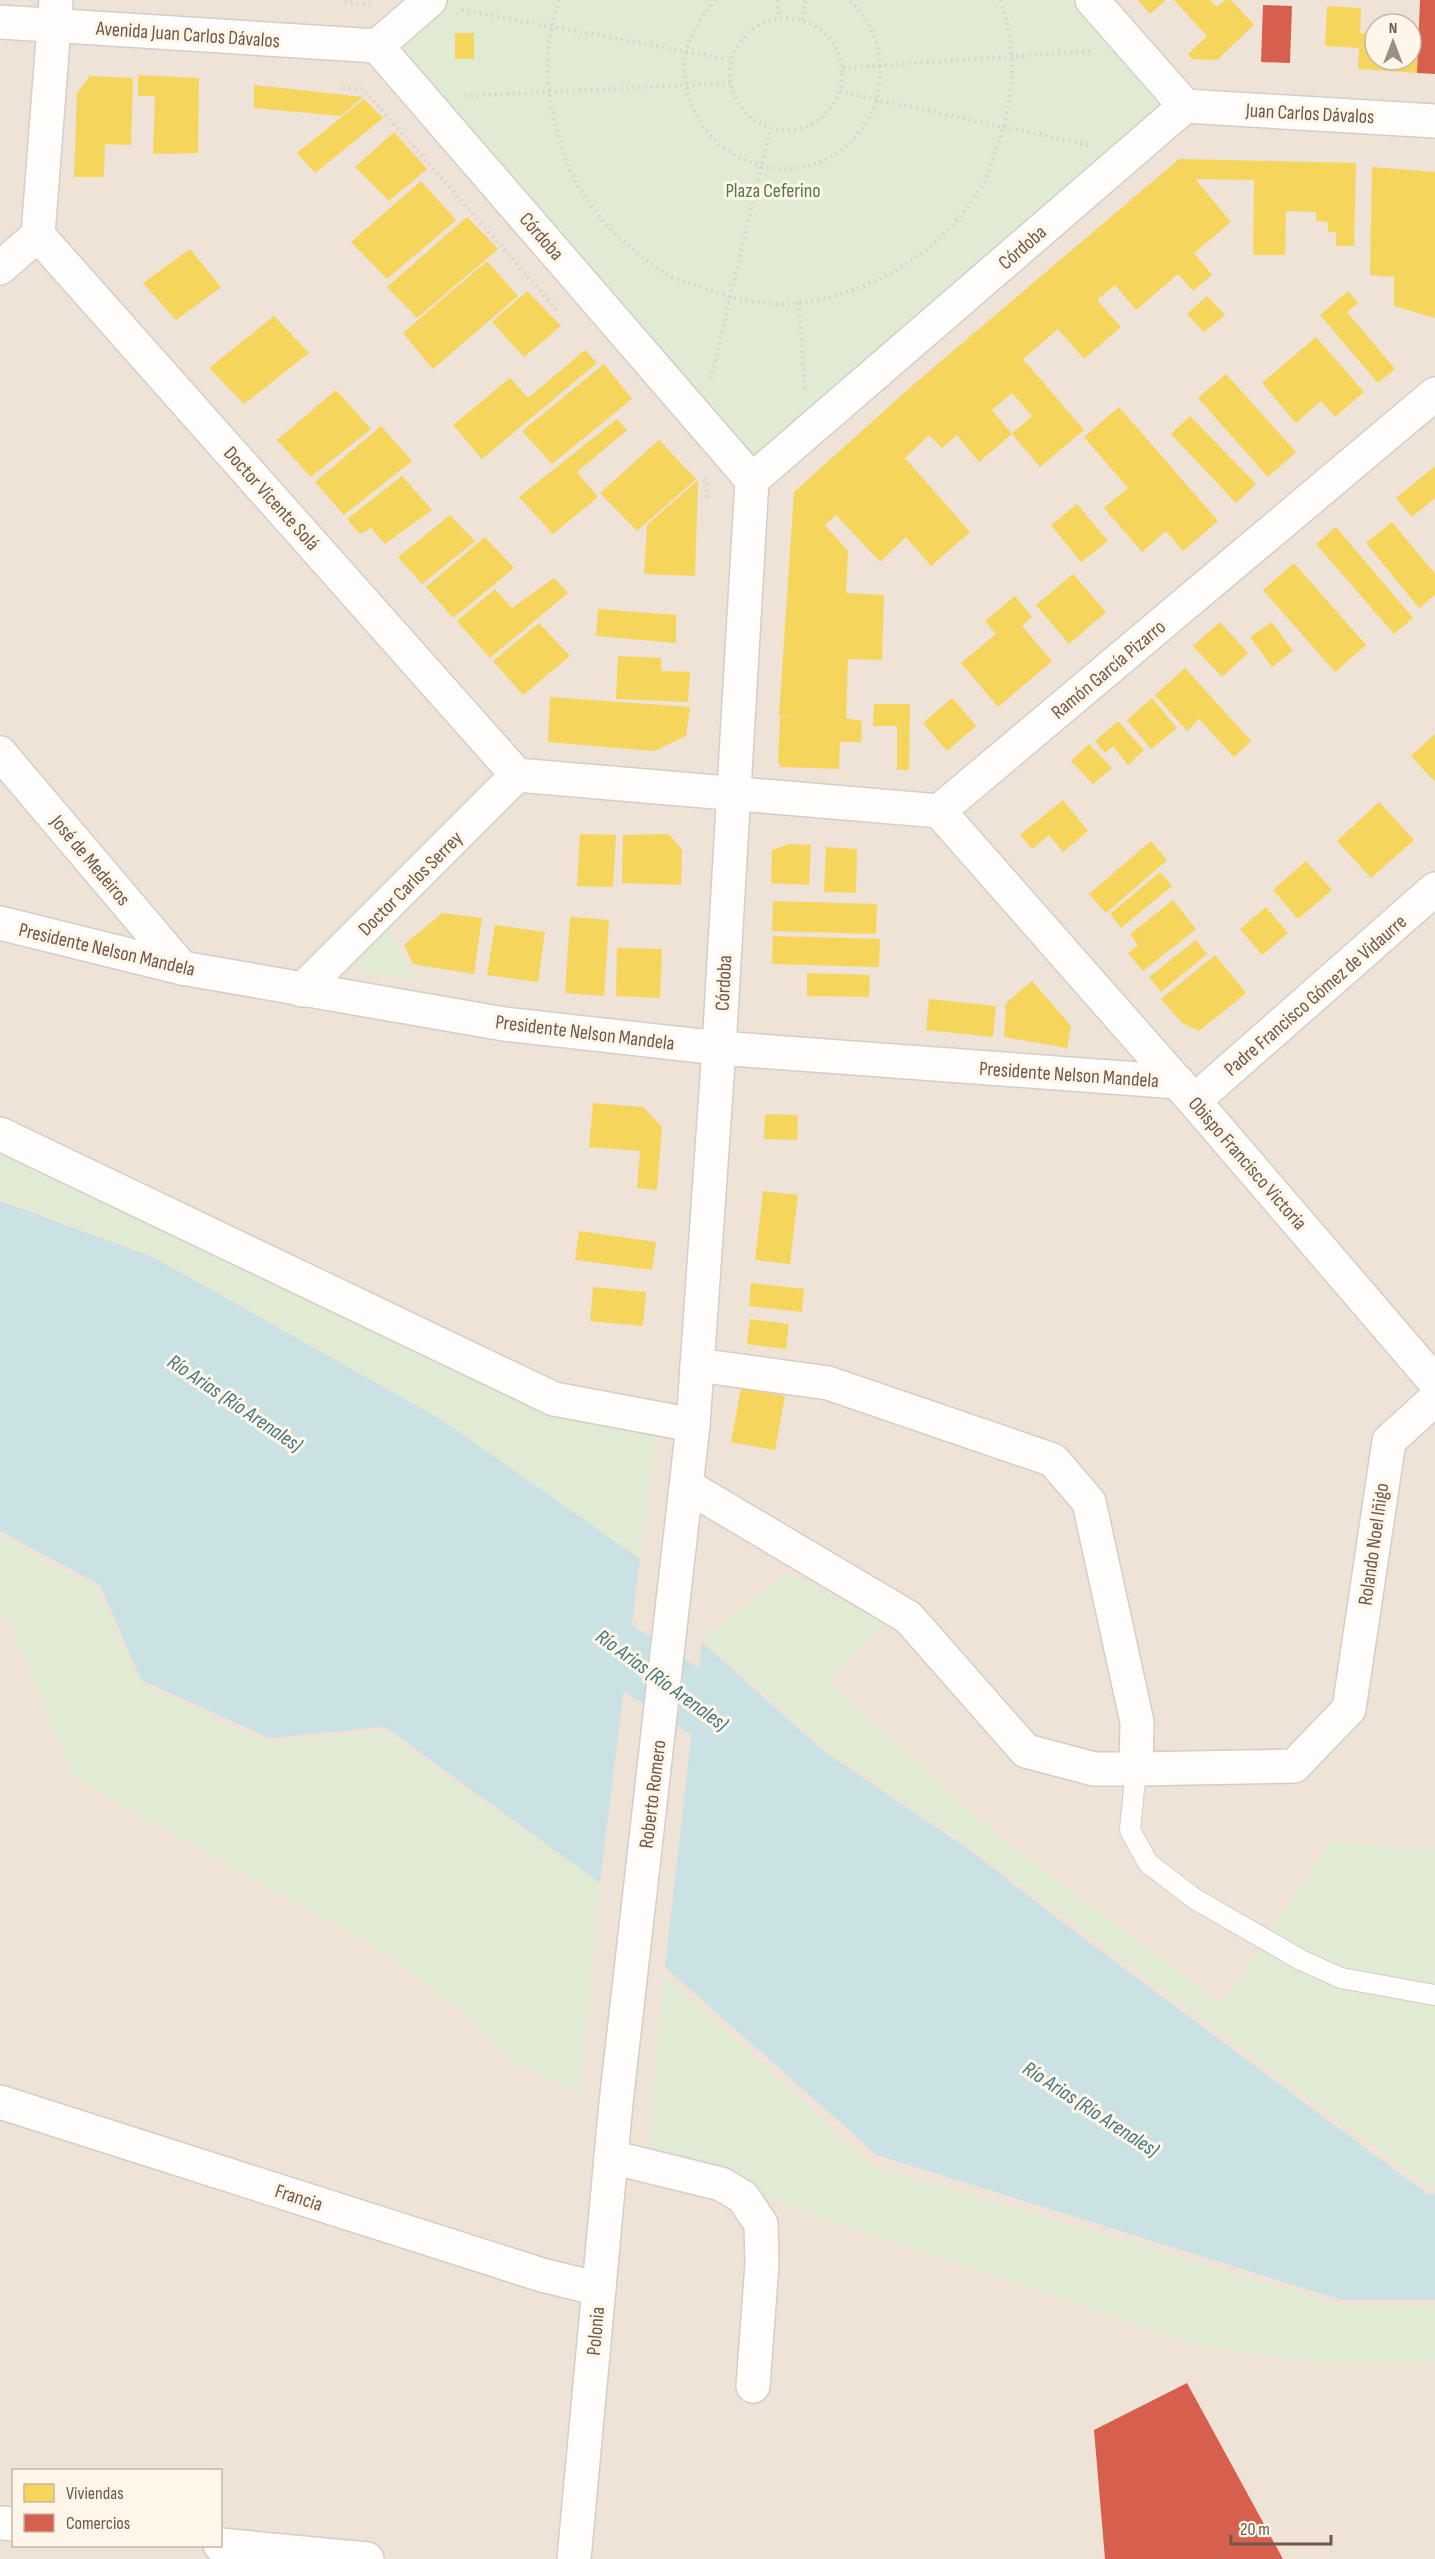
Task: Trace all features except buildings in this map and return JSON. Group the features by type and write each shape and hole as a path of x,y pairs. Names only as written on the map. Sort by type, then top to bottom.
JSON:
{"street":[{"path":"1092,0 1185,106"},
{"path":"377,45 443,4"},
{"path":"0,268 38,235 55,13"},
{"name":"Avenida Juan Carlos Dávalos","path":"0,22 55,13 377,45"},
{"name":"Córdoba","path":"377,45 752,480 719,1048 698,1365 687,1486"},
{"name":"Juan Carlos Dávalos","path":"1185,106 1435,121"},
{"name":"Córdoba","path":"752,480 1185,106"},
{"name":"Doctor Vicente Solá","path":"38,235 517,775"},
{"name":"Ramón García Pizarro","path":"939,811 1435,394"},
{"name":"José de Medeiros","path":"0,753 182,968"},
{"path":"517,775 939,811"},
{"name":"Doctor Carlos Serrey","path":"302,990 517,775"},
{"name":"Obispo Francisco Victoria","path":"939,811 1186,1092 1435,1382"},
{"name":"Padre Francisco Gómez de Vidaurre","path":"1186,1092 1435,889"},
{"name":"Presidente Nelson Mandela","path":"0,923 182,968 504,1024 719,1048 1186,1092"},
{"path":"0,1134 554,1399 693,1425"},
{"path":"687,1486 908,1617 1026,1751 1094,1769 1136,1769 1137,1722 1089,1502 1053,1460 828,1383 698,1365"},
{"name":"Rolando Noel Iñigo","path":"1136,1769 1294,1766 1349,1709 1389,1441 1435,1399"},
{"name":"Roberto Romero","path":"616,2103 687,1486"},
{"name":"Francia","path":"0,2102 542,2275 598,2289"},
{"name":"Polonia","path":"574,2559 616,2103"},
{"path":"611,2157 721,2184 743,2197 760,2224 762,2264 753,2386"},
{"path":"222,2544 367,2559"}],"lane":[{"path":"1136,1769 1130,1830 1148,1863 1195,1899 1301,1960 1341,1978 1434,1995"}],"path":[{"path":"345,2 368,3 373,0"},
{"path":"559,0 551,25 547,61 547,91 561,153 586,202 623,243 667,274 730,298 762,303 799,303 859,289 908,264 950,228 983,184 1005,127 1011,93 1012,57 1000,0"},
{"path":"715,0 697,22 686,51 685,85 694,115 711,139 734,157 760,166 792,169 821,162 847,146 867,123 878,100 882,65 875,35 860,10 849,0"},
{"path":"778,0 780,18"},
{"path":"802,20 806,0"},
{"path":"443,4 732,60"},
{"path":"780,18 802,20 819,28 833,42 843,68 840,92 832,108 821,118 803,128 770,129 745,112 736,99 731,82 732,60 738,45 749,32 765,22 780,18"},
{"path":"843,68 1095,51"},
{"path":"460,96 731,82"},
{"path":"343,88 363,89 564,318"},
{"path":"840,92 1100,147"},
{"path":"710,384 770,129"},
{"path":"799,303 805,400"},
{"path":"701,476 706,482 706,500"}],"shaded area":[{"path":"0,0 1435,0 1435,2559 0,2559"}],"green space":[{"name":"Plaza Ceferino","path":"450,0 1078,0 1168,103 753,458 395,47"},
{"path":"388,927 416,980 362,973 355,957"},
{"path":"0,1152 658,1426 641,1559 443,1420 154,1256 0,1200"},
{"path":"0,1536 98,1589 139,1683 268,1743 384,1732 600,1883 580,2093 511,2062 463,2012 386,1953 74,1778 8,1620 0,1615"},
{"path":"788,1572 883,1624 829,1682 996,1835 1222,2004 1330,1842 1435,1849 1435,2187 1430,2187 976,1852 824,1748 702,1639"},
{"path":"663,1973 870,2165 1340,2305 1435,2306 1435,2362 1306,2362 1194,2344 820,2217 649,2150"}],"water":[{"path":"0,1201 153,1257 442,1420 640,1559 600,1883 385,1727 269,1738 141,1680 100,1585 0,1531"},
{"path":"702,1642 822,1750 974,1853 1059,1920 1427,2194 1435,2194 1435,2300 1342,2300 877,2155 665,1967"}],"waterway":[{"name":"Río Arias (Río Arenales)","path":"567,1603 600,1640 733,1726 738,1763"}]}
